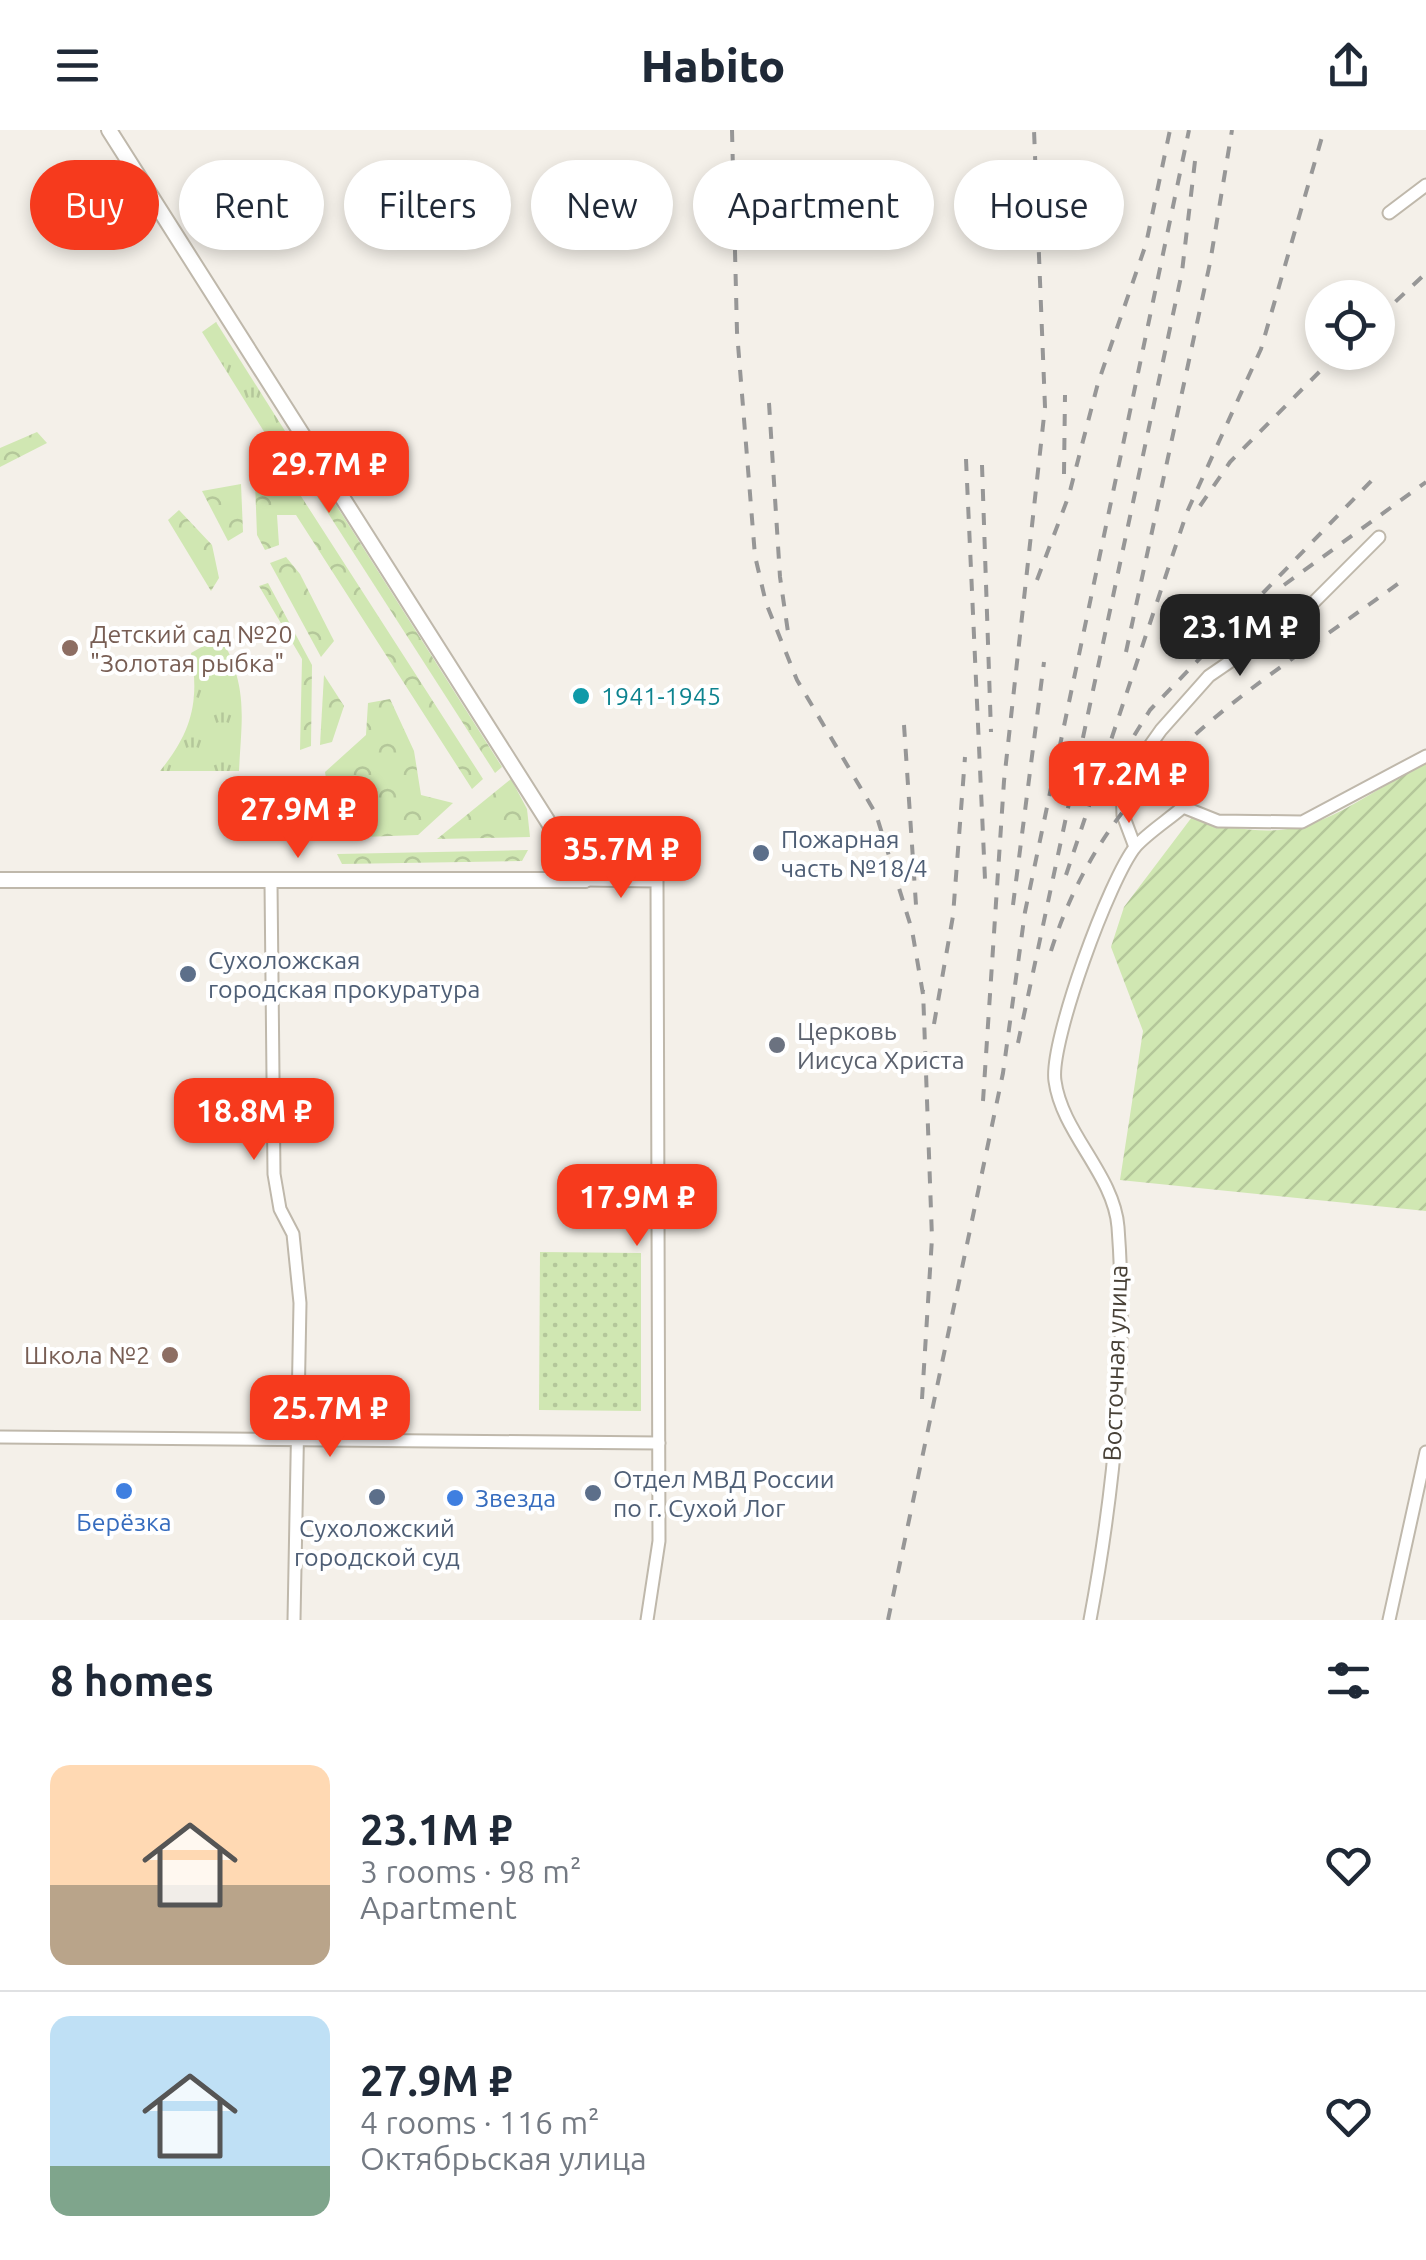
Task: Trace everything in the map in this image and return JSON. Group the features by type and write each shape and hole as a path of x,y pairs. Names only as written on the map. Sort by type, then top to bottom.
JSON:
{"street":[{"path":"109,130 585,880"},
{"path":"1389,213 1426,185"},
{"path":"1378,537 1308,608 1209,676 1161,730 1122,785 1123,815 1135,847 1183,807 1218,821 1302,822 1426,756"},
{"name":"Восточная улица","path":"1090,1620 1117,1438 1118,1222 1066,1117 1054,1078 1073,991 1105,907 1135,847"},
{"path":"0,880 657,881 659,1541 647,1620"},
{"path":"271,883 274,1174 280,1209 293,1234 298,1273 294,1620"},
{"path":"0,1437 659,1443"},
{"path":"1388,1620 1426,1452"}],"green space":[{"path":"216,322 304,461 294,464 281,459 202,332"},
{"path":"37,432 47,443 0,467 0,448"},
{"path":"319,478 502,767 495,773 308,482"},
{"path":"255,482 299,493 483,779 472,789 296,515 277,515 279,545 265,550 257,535"},
{"path":"241,484 243,532 228,541 202,491"},
{"path":"179,510 212,545 219,578 211,591 168,520"},
{"path":"286,557 300,574 334,641 321,657 270,563"},
{"path":"268,583 312,665 311,746 300,750 302,659 259,586"},
{"path":"221,636 239,687 239,771 160,771 179,743 190,716 194,687 191,653"},
{"path":"324,675 344,706 332,742 320,745"},
{"path":"390,699 414,751 421,795 453,803 418,835 335,838 325,772 366,735 368,703"},
{"path":"1426,762 1426,1211 1120,1180 1143,1031 1111,947 1124,907 1192,817 1231,827 1291,829 1340,811"},
{"path":"511,779 527,809 530,837 437,839"},
{"path":"528,850 522,861 342,864 337,854"},
{"path":"540,1252 641,1253 641,1411 539,1410"}],"railway":[{"path":"732,130 737,332 755,556 766,603 797,680 876,814 912,930 924,1000"},
{"path":"983,1101 1004,781 1045,407 1034,130"},
{"path":"1037,580 1069,495 1098,383 1146,244 1170,130"},
{"path":"888,1620 1003,1073 1025,912 1189,130"},
{"path":"1126,652 1210,263 1232,130"},
{"path":"1066,875 1187,512 1261,349 1324,130"},
{"path":"1018,1043 1182,272 1195,161"},
{"path":"1395,302 1426,273"},
{"path":"1200,506 1230,462 1321,370"},
{"path":"1064,474 1065,395"},
{"path":"769,403 780,577 788,632"},
{"path":"966,459 985,879"},
{"path":"982,465 991,732"},
{"path":"1109,776 1150,710 1375,477"},
{"path":"1284,585 1426,482"},
{"path":"1051,951 1077,886 1109,830 1148,781 1239,698 1399,583"},
{"path":"1013,905 1044,662"},
{"path":"904,725 916,905"},
{"path":"934,1024 953,916 965,757"},
{"path":"922,1399 932,1238 923,990"}],"place":[{"name":"Детский сад №20 \"Золотая рыбка\"","path":"70,648"},
{"name":"1941-1945","path":"581,696"},
{"name":"Пожарная часть №18/4","path":"761,853"},
{"name":"Сухоложская городская прокуратура","path":"188,974"},
{"name":"Церковь Иисуса Христа","path":"777,1045"},
{"name":"Школа №2","path":"170,1355"},
{"name":"Берёзка","path":"124,1491"},
{"name":"Отдел МВД России по г. Сухой Лог","path":"593,1493"},
{"name":"Сухоложский городской суд","path":"377,1497"},
{"name":"Звезда","path":"455,1498"}]}
